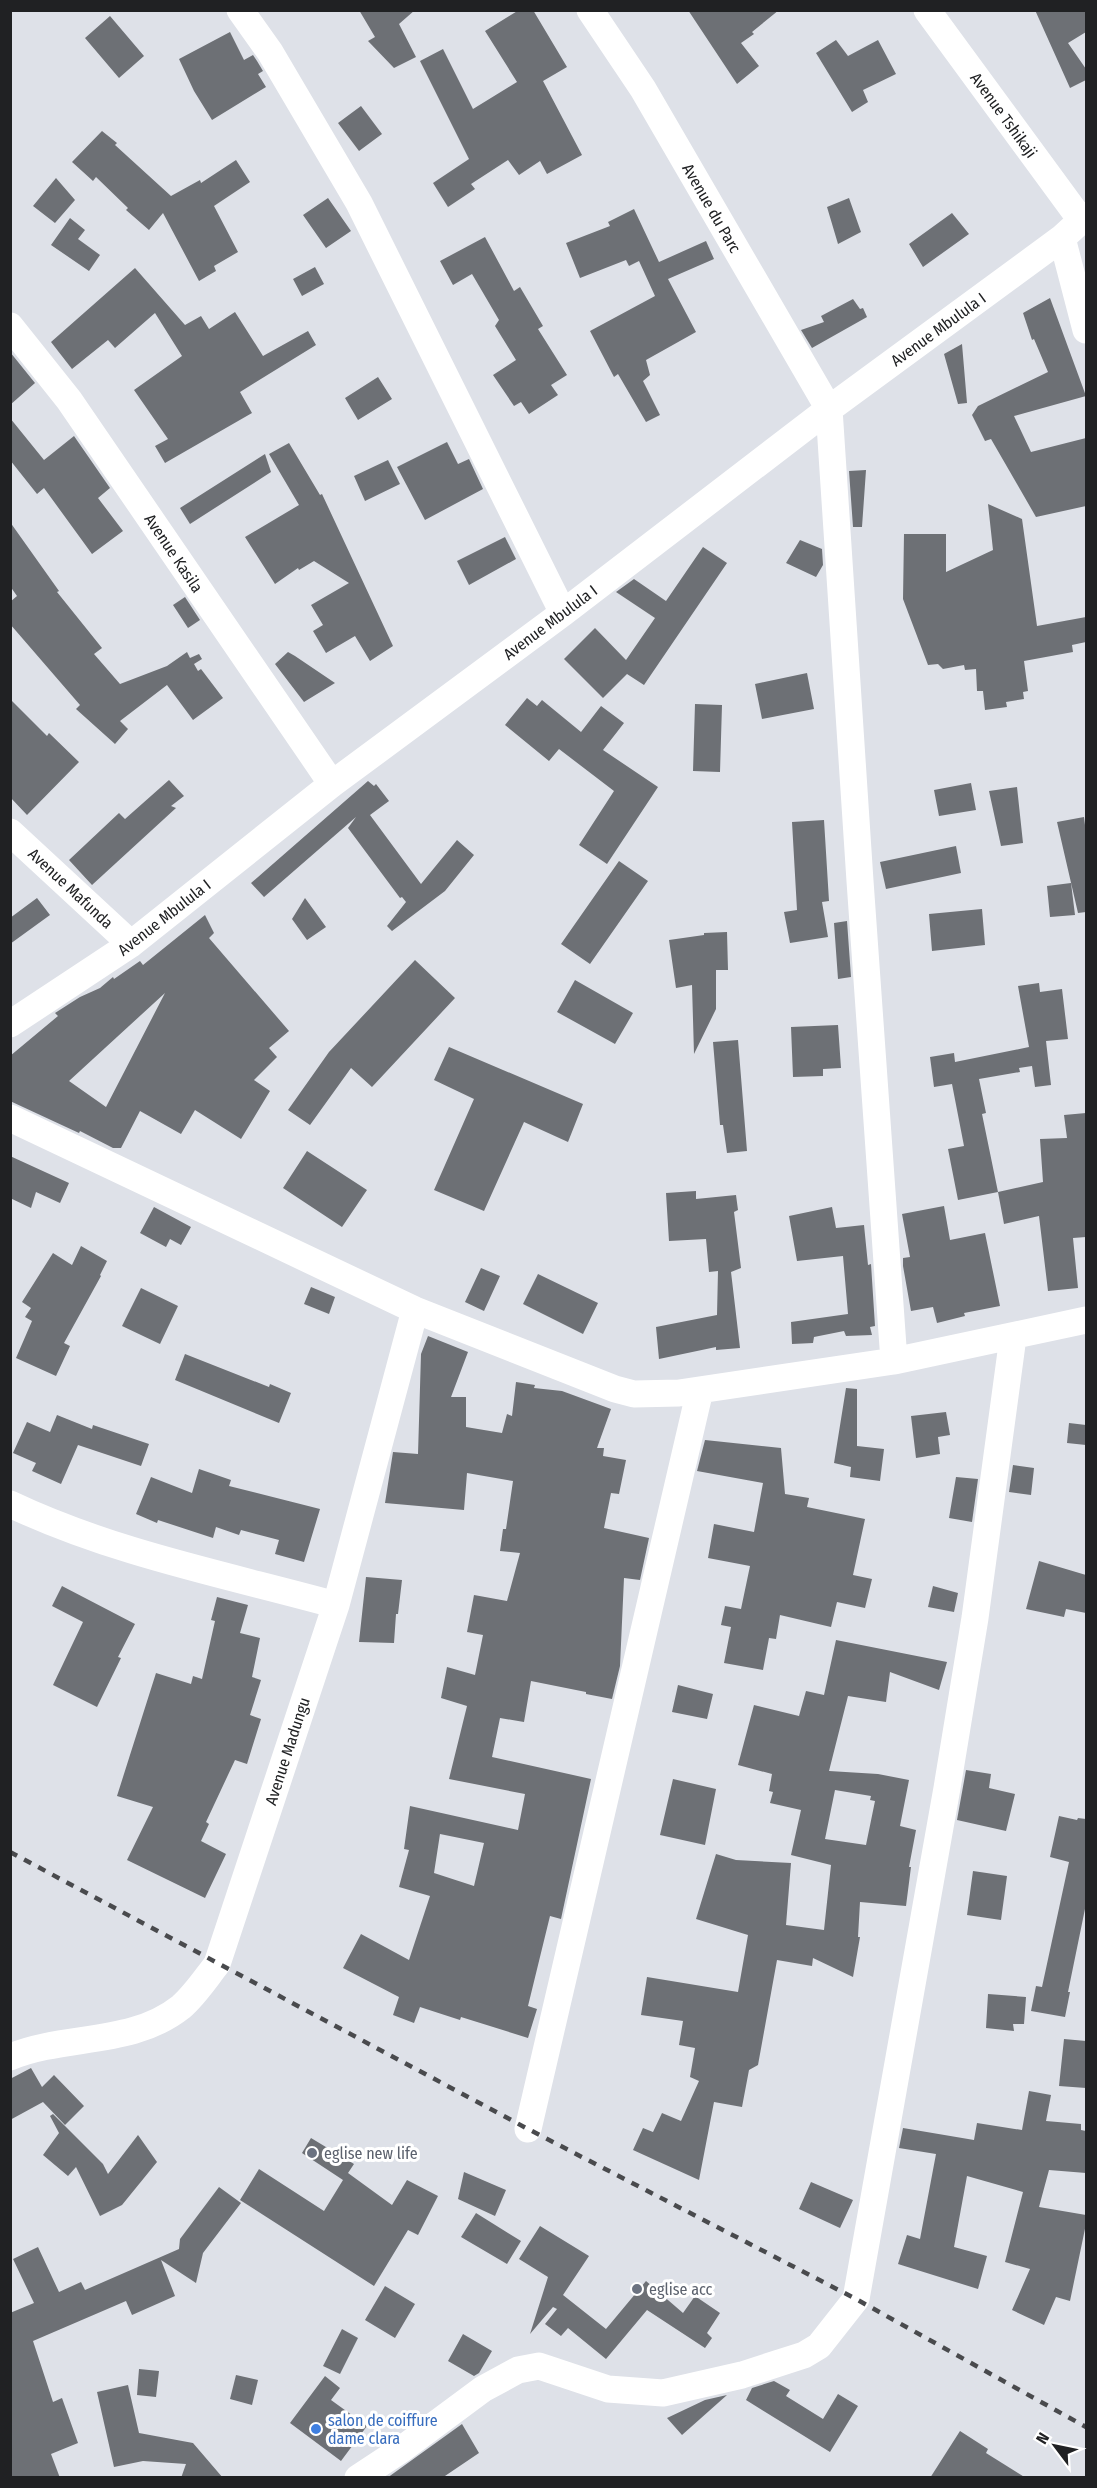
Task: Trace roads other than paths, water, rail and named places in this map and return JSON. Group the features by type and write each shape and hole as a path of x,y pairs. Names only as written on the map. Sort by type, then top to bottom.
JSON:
{"street":[{"path":"240,10 270,52 359,203 563,613"},
{"name":"Avenue du Parc","path":"590,10 643,89 830,409"},
{"name":"Avenue Tshikaji","path":"927,10 1076,225"},
{"path":"1076,225 1086,330"},
{"name":"Avenue Mbulula I","path":"10,1024 130,944 332,784 563,613 1076,225"},
{"name":"Avenue Kasila","path":"10,326 69,400 332,784"},
{"path":"830,409 894,1361"},
{"name":"Avenue Mafunda","path":"10,832 130,944"},
{"path":"10,1118 415,1310 624,1392 649,1395 700,1390 894,1361 1086,1320"},
{"name":"Avenue Madungu","path":"10,2057 56,2044 117,2036 165,2018 192,1996 217,1964 336,1605 415,1310"},
{"path":"358,2478 402,2449 483,2389 518,2370 539,2366 608,2389 646,2393 674,2391 742,2375 804,2355 819,2346 856,2299 972,1641 1013,1337"},
{"path":"528,2129 700,1390"},
{"path":"10,1504 92,1538 336,1605"}],"railway":[{"path":"10,1852 528,2129 856,2299 1086,2427"}],"place":[{"name":"eglise new life","path":"312,2153"},
{"name":"eglise acc","path":"637,2289"},
{"name":"salon de coiffure dame clara","path":"316,2429"}]}
